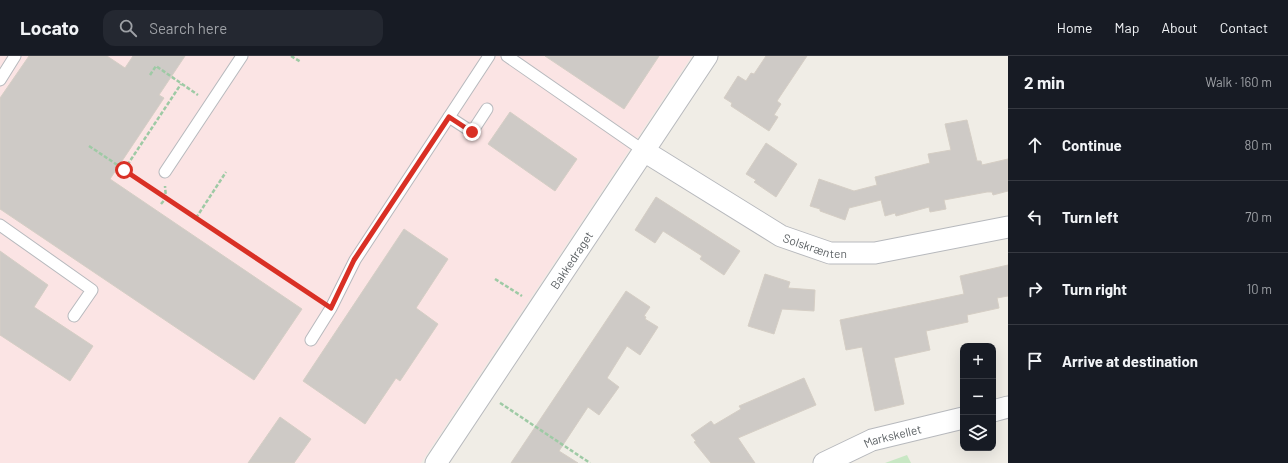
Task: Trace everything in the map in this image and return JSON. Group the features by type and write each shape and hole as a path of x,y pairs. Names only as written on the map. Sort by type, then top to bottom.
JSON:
{"street":[{"name":"Bakkedraget","path":"436,463 707,56"},
{"name":"Solskrænten","path":"644,151 781,236 830,253 875,253 1008,227"},
{"path":"996,410 1008,407"},
{"name":"Markskellet","path":"824,463 872,440 960,419"}],"lane":[{"path":"0,80 15,56"},
{"path":"165,172 242,56"},
{"path":"311,340 331,308 354,260 490,56"},
{"path":"507,56 644,151"},
{"path":"449,117 472,132 487,109"},
{"path":"0,226 92,290 74,316"}],"path":[{"path":"290,56 301,62"},
{"path":"150,75 156,66 211,103"},
{"path":"124,170 181,84"},
{"path":"88,146 331,308"},
{"path":"196,218 226,172"},
{"path":"495,279 539,307"},
{"path":"483,392 590,463"}],"shaded area":[{"path":"0,56 692,56 421,463 0,463"}],"green space":[{"path":"907,455 911,463 885,463"}],"building":[{"path":"29,56 107,56 125,68 133,56 185,56 159,95 164,98 110,179 302,309 254,380 0,209 0,98"},
{"path":"545,56 659,56 624,109"},
{"path":"766,56 807,56 777,101 781,104 774,115 778,117 769,131 731,106 732,103 724,98 738,76 746,81 751,73 754,74"},
{"path":"510,112 577,159 555,191 488,144"},
{"path":"967,120 977,161 981,161 982,165 1008,159 1008,191 993,195 992,192 987,192 944,200 946,209 930,212 929,207 896,216 895,213 885,216 881,200 849,208 845,220 810,206 819,179 854,191 877,185 875,177 930,163 928,154 951,150 945,124"},
{"path":"766,143 797,164 776,197 754,182 756,180 746,174"},
{"path":"656,197 740,251 724,275 700,259 702,256 663,231 655,243 635,230"},
{"path":"404,229 448,259 416,308 438,324 400,381 396,378 365,424 303,381"},
{"path":"0,251 48,285 34,307 93,346 70,381 0,335"},
{"path":"1008,265 1008,296 997,298 999,308 967,315 968,322 926,331 930,350 894,358 904,404 875,411 862,347 846,350 840,320 964,294 960,276"},
{"path":"765,274 790,282 788,288 815,290 814,311 782,309 774,334 748,326"},
{"path":"626,291 650,307 644,316 646,317 645,319 658,327 640,355 627,346 607,378 619,387 599,415 588,407 559,451 578,463 511,463"},
{"path":"804,378 816,405 738,438 755,463 711,463 694,442 696,441 691,435 711,421 714,425 741,409 739,406"},
{"path":"280,417 311,439 294,463 248,463"}],"route":[{"path":"124,170 331,308 354,260 449,117 472,132"}]}
